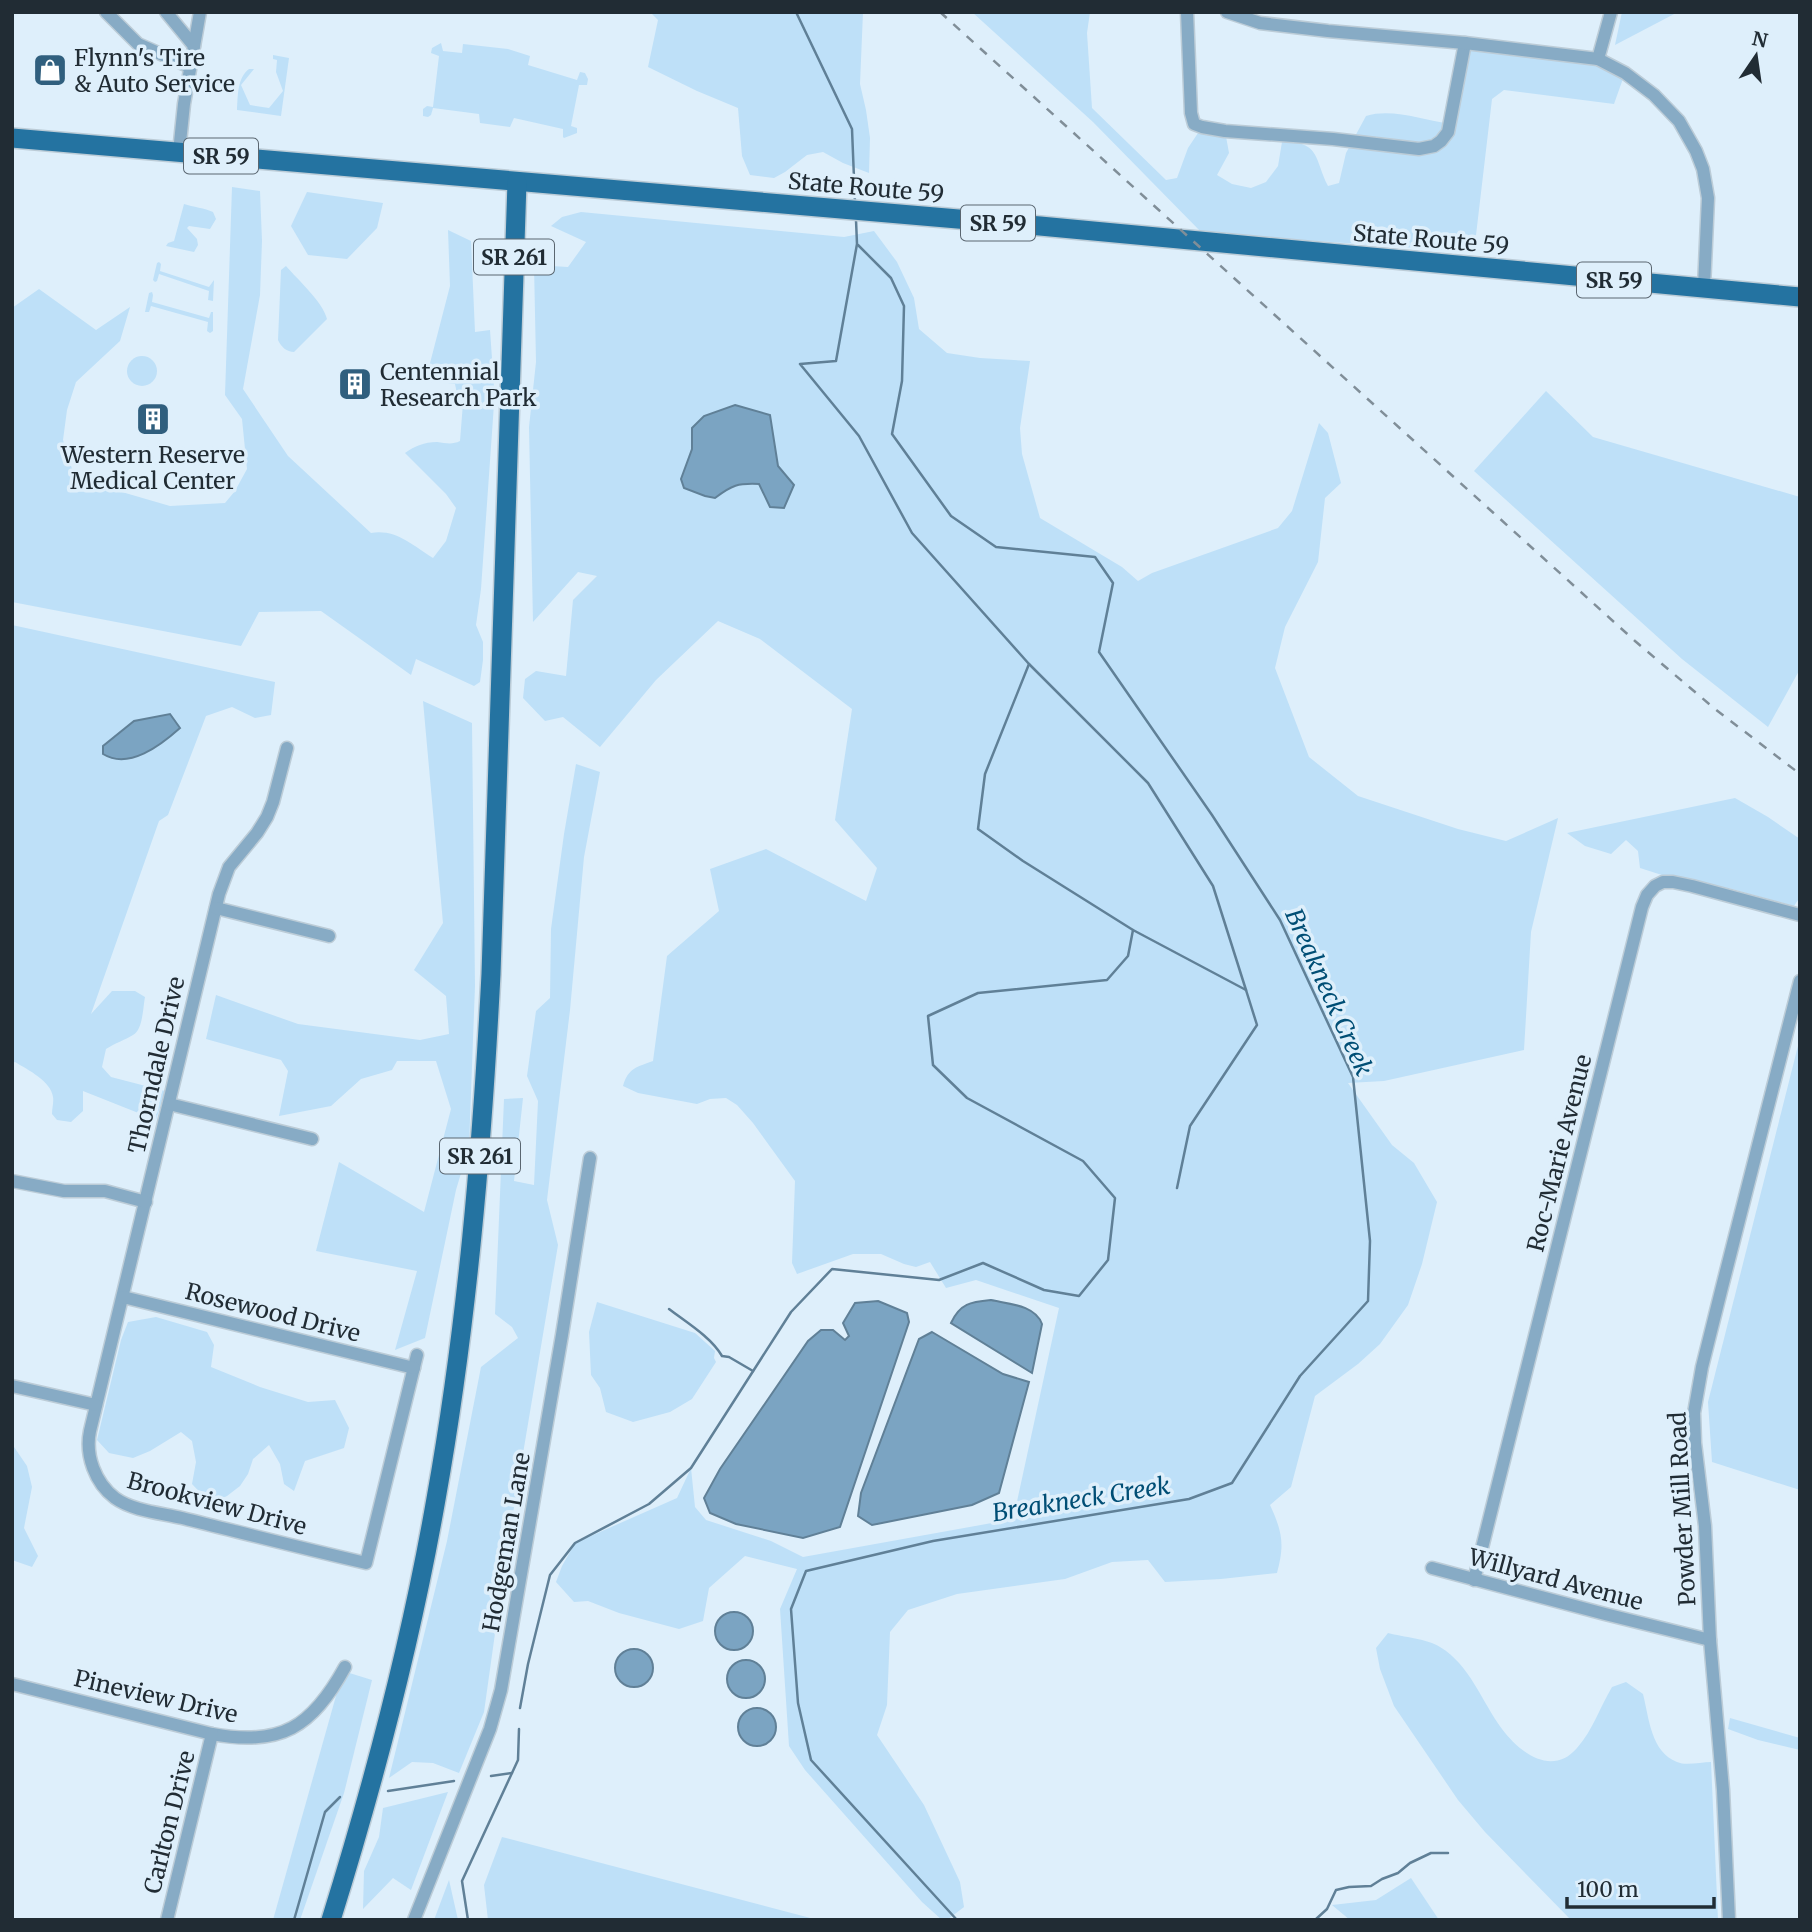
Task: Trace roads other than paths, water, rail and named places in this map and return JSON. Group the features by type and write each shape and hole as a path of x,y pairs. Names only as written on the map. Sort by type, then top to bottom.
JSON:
{"main road":[{"name":"State Route 59","path":"12,138 916,216 1800,297"},
{"name":"SR 261","path":"331,1920 362,1820 387,1725 436,1500 453,1391 475,1212 485,1097 491,974 517,181"}],"street":[{"path":"106,12 138,44 190,67"},
{"path":"166,12 194,46"},
{"path":"179,152 200,12"},
{"path":"1187,12 1191,113 1194,124 1225,131 1419,149 1434,146 1448,132 1465,43"},
{"path":"1227,12 1260,23 1328,32 1465,43 1598,59 1639,83 1667,108 1679,121 1696,151 1703,169 1708,198 1704,287"},
{"path":"1598,59 1611,12"},
{"name":"Thorndale Drive","path":"96,1405 224,876 267,817 287,748"},
{"name":"Roc-Marie Avenue","path":"1474,1580 1647,895 1658,884 1672,882 1800,915"},
{"path":"216,908 329,936"},
{"name":"Powder Mill Road","path":"1729,1920 1705,1527 1694,1413 1715,1314 1800,981"},
{"path":"169,1104 312,1139"},
{"name":"Hodgeman Lane","path":"414,1920 490,1729 502,1690 590,1158"},
{"path":"12,1181 54,1190 106,1192 146,1202"},
{"name":"Rosewood Drive","path":"123,1297 414,1368"},
{"path":"414,1368 417,1355"},
{"name":"Brookview Drive","path":"96,1405 88,1443 90,1460 102,1485 119,1501 161,1514 366,1563 414,1368"},
{"path":"12,1386 96,1405"},
{"name":"Willyard Avenue","path":"1432,1568 1710,1640"},
{"name":"Pineview Drive","path":"12,1684 212,1734 242,1739 268,1737 296,1726 321,1706 345,1667"},
{"name":"Carlton Drive","path":"167,1920 212,1734"}],"waterway":[{"name":"Breakneck Creek","path":"796,12 852,129 855,203"},
{"path":"520,1708 550,1575 575,1543 649,1504 691,1468 791,1312 832,1269 939,1280 983,1263 1044,1290 1079,1296 1108,1260 1115,1198 1083,1161 967,1098 933,1065 928,1016 978,993 1107,980 1128,956 1133,930 1023,861 978,829 985,774 1029,664 912,533 859,436 800,364 836,361 857,244 856,220"},
{"name":"Breakneck Creek","path":"858,245 891,278 904,306 902,381 892,434 951,516 996,547 1095,557 1113,583 1099,652 1212,815 1280,920 1353,1077 1370,1241 1368,1301 1300,1376 1232,1483 1189,1499 933,1541 806,1571 791,1609 798,1703 811,1760 957,1920"},
{"path":"1029,664 1148,783 1213,886 1246,990"},
{"path":"1133,930 1246,990 1257,1025 1190,1126 1177,1188"},
{"path":"669,1309 705,1336 722,1356 729,1357 753,1371"},
{"path":"468,1920 462,1881 518,1760 519,1729"},
{"path":"491,1776 512,1773"},
{"path":"388,1791 454,1781"},
{"path":"294,1920 325,1812 340,1797"},
{"path":"1315,1920 1327,1909 1336,1890 1371,1886 1431,1853 1448,1853"}],"railway":[{"path":"940,12 1635,641 1715,709 1800,774"}],"place":[{"name":"Flynn's Tire & Auto Service","path":"50,70"},
{"name":"Centennial Research Park","path":"355,384"},
{"name":"Western Reserve Medical Center","path":"153,419"}]}
